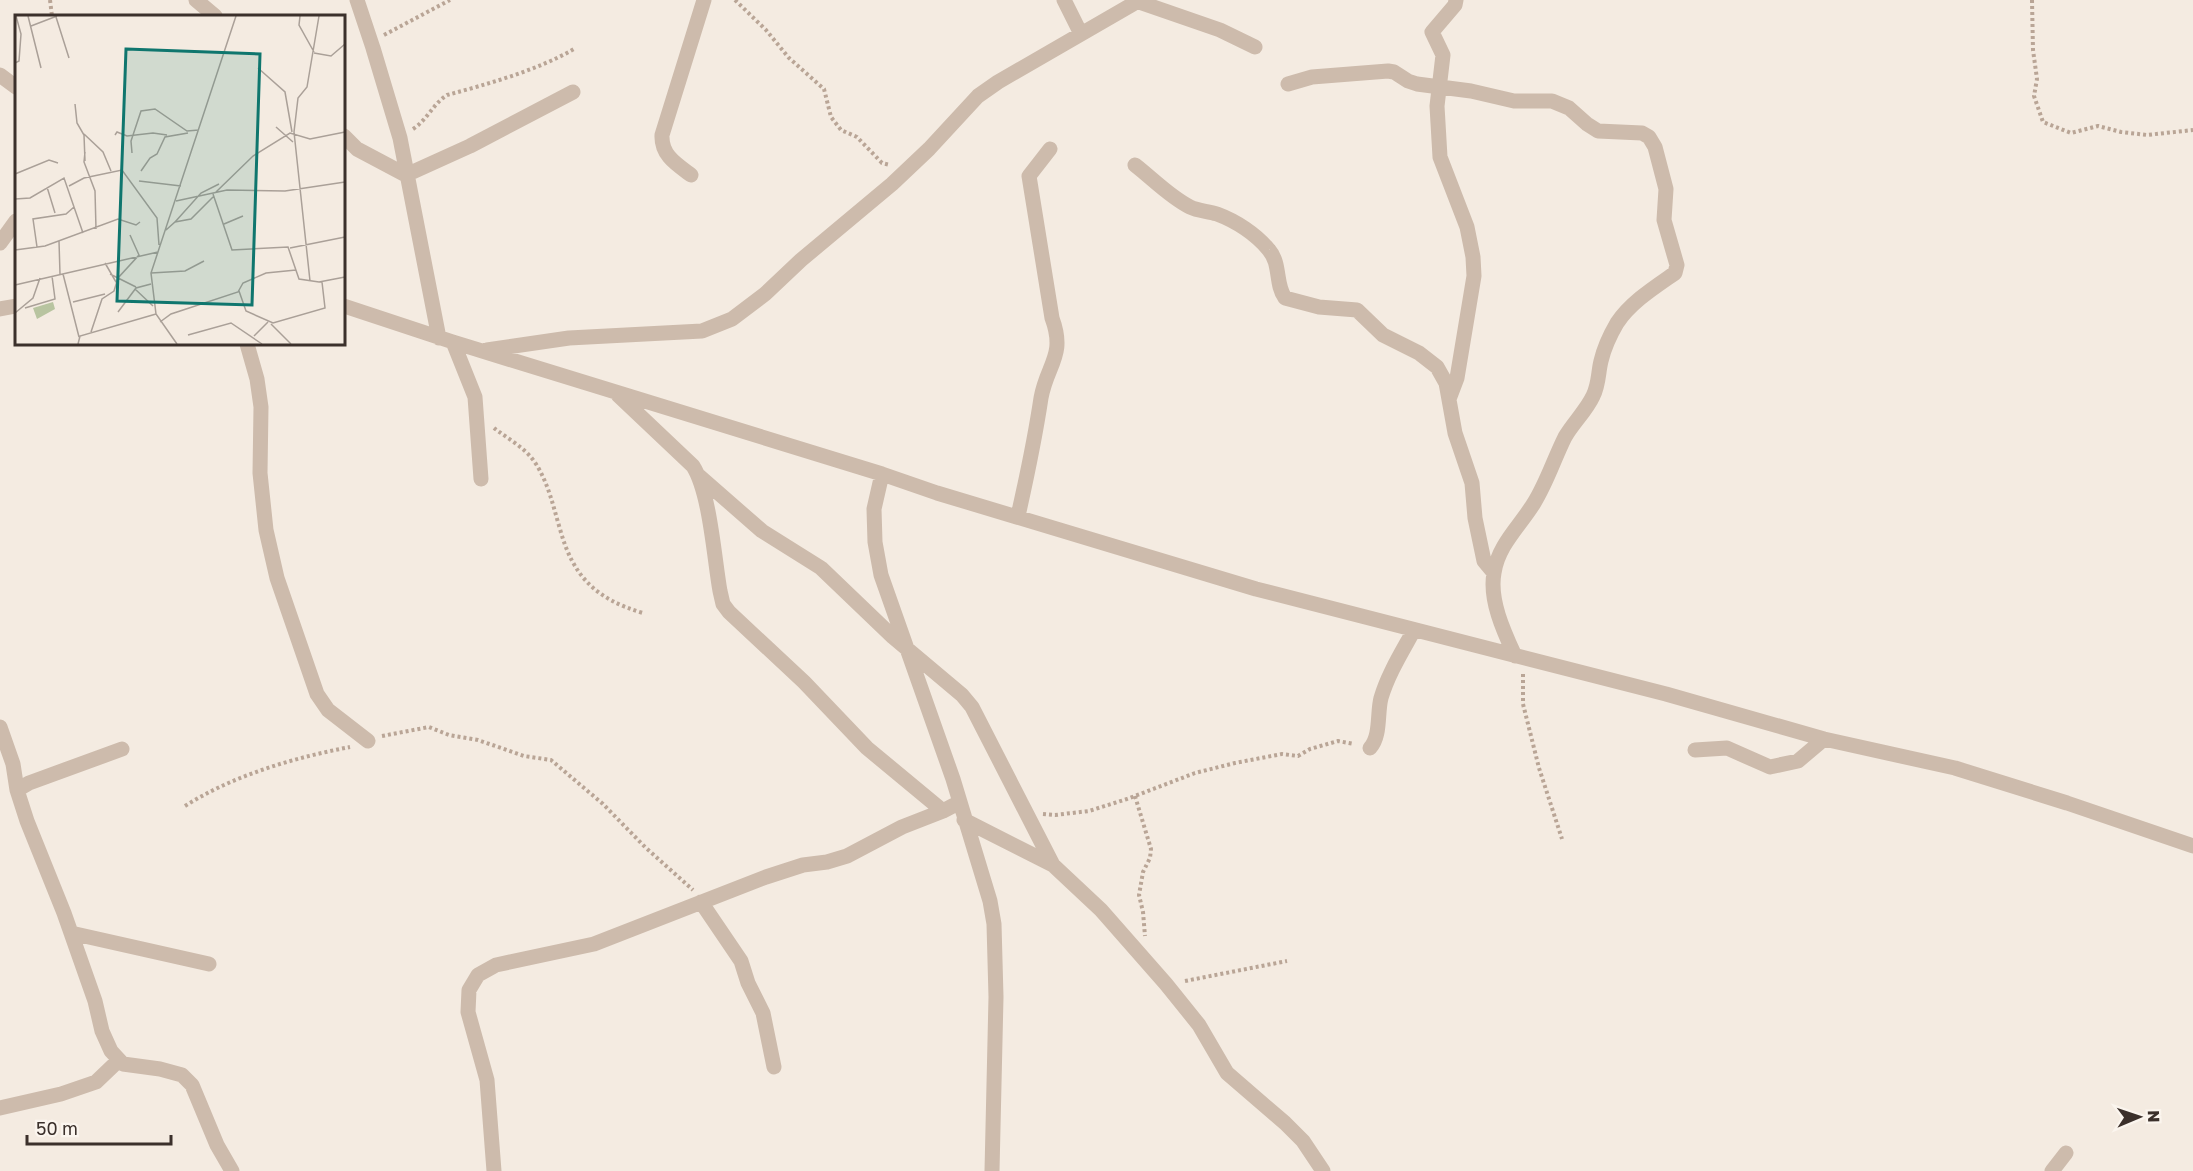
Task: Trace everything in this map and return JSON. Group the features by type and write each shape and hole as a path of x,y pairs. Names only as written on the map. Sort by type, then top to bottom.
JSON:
{"street":[{"path":"196,0 211,11"},
{"path":"357,0 400,138 406,175 446,340 475,397 481,479"},
{"path":"691,175 665,153 662,135 704,0"},
{"path":"1064,0 1081,34"},
{"path":"481,351 569,338 702,331 732,319 765,294 801,260 910,167 978,96 1133,4 1136,0 1220,30 1255,47"},
{"path":"1449,399 1457,378 1474,276 1467,227 1440,157 1437,106 1443,56 1432,32 1455,5 1456,0"},
{"path":"1288,84 1321,75 1394,72 1408,81 1471,91 1514,101 1552,101 1569,108 1598,131 1633,131 1649,136 1655,147 1666,189 1664,220 1677,265 1675,273 1631,307 1617,323 1600,363 1599,382 1593,398 1566,435 1534,504 1499,554 1493,587 1496,606 1506,637 1519,657"},
{"path":"0,75 15,86"},
{"path":"406,175 470,146 573,92"},
{"path":"345,137 357,149 406,175"},
{"path":"1018,516 1033,454 1042,396 1055,359 1059,338 1052,318 1029,176 1050,149"},
{"path":"1135,165 1193,209 1215,213 1234,222 1256,237 1273,256 1277,265 1281,293 1285,298 1319,307 1358,310 1383,334 1437,367 1446,383 1455,433 1472,483 1475,518 1484,561 1494,573"},
{"path":"0,243 15,222"},
{"path":"0,309 15,306"},
{"path":"345,306 937,493 1256,588 1666,694 1824,739 1955,768 2067,802 2193,846"},
{"path":"247,345 257,379 261,407 260,473 266,530 277,578 317,694 328,711 368,741"},
{"path":"616,393 693,466 699,476 723,604 742,625 804,682 867,748 943,811"},
{"path":"882,474 874,509 875,542 881,575 960,802 986,885 994,924 996,997 992,1171"},
{"path":"699,476 762,531 785,547 807,557 962,695 972,707 1053,865"},
{"path":"1370,748 1376,735 1381,699 1400,655 1414,630"},
{"path":"0,727 13,764 17,790 27,821 71,933 95,1001 102,1031 111,1052 123,1064 160,1069 182,1075 192,1084 217,1145 232,1171"},
{"path":"1695,750 1727,748 1770,767 1784,766 1798,761 1824,739"},
{"path":"17,790 29,783 122,749"},
{"path":"494,1171 487,1080 468,1012 469,990 478,975 496,965 594,944 787,870 847,856 902,827 960,802"},
{"path":"964,820 1053,865 1101,910 1199,1025 1227,1073 1297,1135 1323,1171"},
{"path":"703,901 738,954 748,984 763,1014 774,1067"},
{"path":"71,933 209,964"},
{"path":"0,1108 62,1095 96,1082 119,1060"},
{"path":"2052,1171 2066,1153"}],"path":[{"path":"50,0 52,15"},
{"path":"371,41 450,0"},
{"path":"735,0 766,30 789,58 824,89 831,117 841,130 857,137 882,163 910,167"},
{"path":"2032,0 2033,50 2037,79 2034,96 2043,122 2071,133 2098,126 2147,135 2193,130"},
{"path":"400,138 422,123 437,101 447,95 528,71 574,49"},
{"path":"477,415 527,453 535,463 547,485 573,566 608,600 643,613"},
{"path":"1519,657 1522,704 1539,768 1562,838"},
{"path":"184,806 252,773 384,735 429,727 449,735 478,740 524,756 551,760 603,804 703,901"},
{"path":"1027,816 1048,813 1075,814 1135,796 1195,773 1273,755 1298,756 1310,749 1338,741 1370,748"},
{"path":"1135,796 1151,849 1150,858 1143,872 1139,895 1145,938 1143,957"},
{"path":"1166,984 1287,961"}]}
